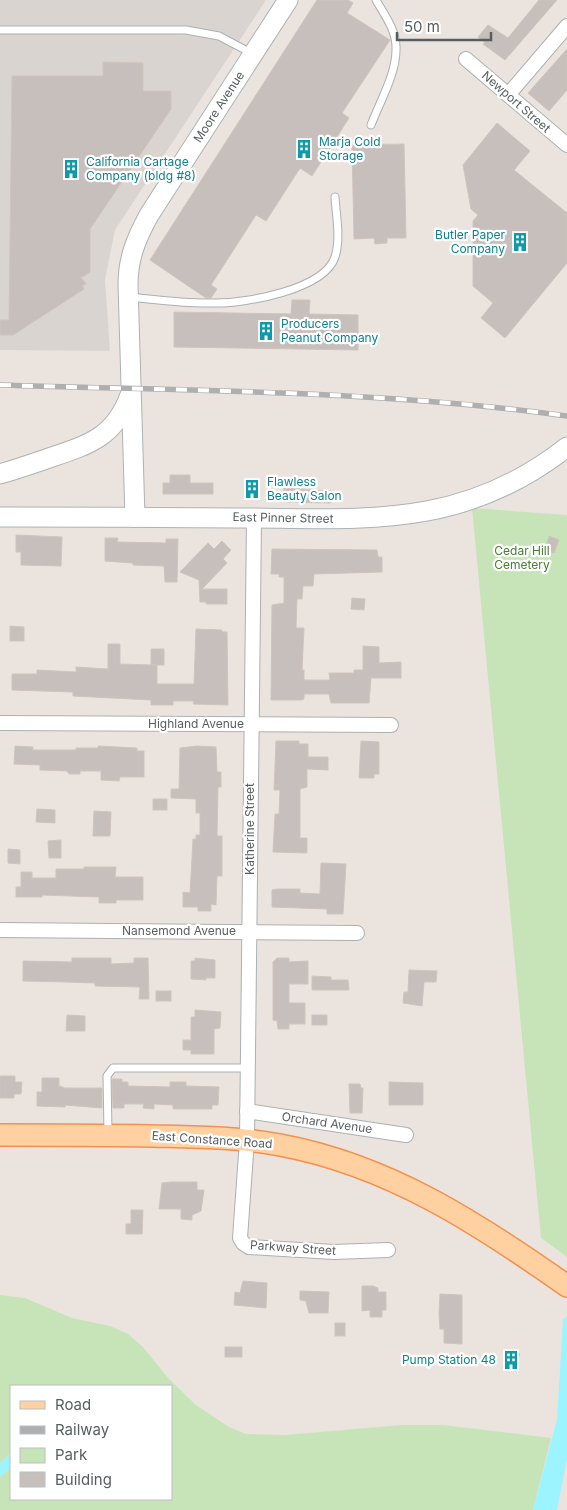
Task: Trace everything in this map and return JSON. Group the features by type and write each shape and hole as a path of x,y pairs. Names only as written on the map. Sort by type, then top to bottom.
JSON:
{"main road":[{"name":"East Constance Road","path":"0,1135 200,1137 247,1140 320,1154 398,1182 463,1216 567,1286"}],"street":[{"name":"Moore Avenue","path":"135,517 128,269 135,241 154,207 288,0"},
{"path":"508,95 567,26"},
{"name":"Newport Street","path":"466,59 567,146"},
{"name":"Moore Avenue","path":"0,474 93,442 114,425 123,413 132,389"},
{"name":"East Pinner Street","path":"0,517 387,518 431,511 473,499 502,487 560,452"},
{"name":"Katherine Street","path":"247,1140 254,518"},
{"name":"Highland Avenue","path":"0,723 391,725"},
{"name":"Nansemond Avenue","path":"0,930 357,933"},
{"name":"Orchard Avenue","path":"248,1111 406,1135"},
{"name":"Parkway Street","path":"247,1140 240,1221 240,1238 243,1243 249,1247 299,1251 388,1250"}],"lane":[{"path":"371,125 390,76 396,46 392,31 376,0"},
{"path":"0,30 186,30 220,36 253,54"},
{"path":"128,297 217,304 267,296 311,282 324,272 335,259 337,244 335,197"},
{"path":"108,1136 106,1076 114,1068 248,1068"}],"shaded area":[{"path":"0,0 266,0 115,230 105,280 110,351 0,350"}],"green space":[{"name":"Cedar Hill Cemetery","path":"472,508 567,515 567,1257 541,1238"},
{"path":"0,1295 25,1298 72,1318 110,1326 128,1334 143,1347 168,1378 196,1405 229,1427 246,1434 285,1435 402,1425 443,1425 551,1438 533,1510 0,1510 0,1477 10,1468 10,1500 172,1500 172,1385 10,1385 10,1454 0,1463"}],"water":[{"path":"567,1316 567,1459 557,1510 533,1510 557,1419 563,1320"},
{"path":"10,1454 10,1468 0,1477 0,1463"}],"building":[{"name":"Marja Cold Storage","path":"317,0 348,0 353,3 347,13 390,40 342,113 349,118 312,176 300,168 266,221 256,215 211,285 217,289 211,298 206,298 150,260"},
{"path":"539,0 557,0 505,60 483,44 485,43 478,37 488,25 508,38"},
{"path":"567,49 567,90 549,111 528,93"},
{"name":"California Cartage Company (bldg #8)","path":"103,62 143,63 143,91 171,91 171,109 90,229 90,272 81,278 86,284 82,286 84,289 13,335 0,335 0,320 9,320 12,76 103,76"},
{"name":"Butler Paper Company","path":"497,123 530,151 514,170 567,213 567,263 505,338 481,318 493,303 473,286 473,221 478,215 471,209 463,165"},
{"path":"404,144 406,238 387,238 387,243 375,244 374,238 354,239 352,145"},
{"name":"Producers Peanut Company","path":"292,300 310,300 309,314 358,315 358,350 174,347 174,312 291,314"},
{"path":"170,475 190,475 190,483 213,483 213,494 163,494 163,483 170,483"},
{"name":"Flawless Beauty Salon","path":"247,481 259,481 258,493 247,493"},
{"path":"284,488 332,491 331,503 283,502"},
{"path":"16,535 62,537 61,566 21,565 21,552 16,552"},
{"path":"549,536 559,540 554,553 545,550"},
{"path":"105,538 118,538 117,542 166,543 166,539 178,539 177,582 165,582 164,566 133,565 133,563 105,561"},
{"path":"222,541 231,550 223,559 227,563 202,589 227,589 227,604 206,604 206,602 200,602 199,580 180,572 208,543 214,549"},
{"path":"272,549 377,550 378,557 382,557 382,572 314,574 313,586 303,586 302,599 297,599 296,628 304,628 302,670 304,670 304,680 330,680 329,673 354,673 354,670 363,670 363,646 379,647 379,663 401,662 401,678 371,678 369,703 331,703 329,694 304,694 304,699 301,700 271,700 272,605 284,603 284,577 279,577 279,574 271,574"},
{"path":"352,598 365,599 364,610 351,609"},
{"path":"10,626 24,627 24,641 10,641"},
{"path":"196,629 222,630 222,632 227,632 228,705 193,704 194,701 173,701 173,705 151,705 151,700 73,696 73,692 12,690 12,674 37,674 37,670 76,672 76,667 108,669 108,644 120,644 120,664 151,665 151,649 164,649 164,665 157,665 157,684 194,684"},
{"path":"276,741 299,741 299,744 308,744 308,757 328,757 328,770 307,769 307,787 300,789 300,838 307,838 307,853 273,852 275,814 279,814 280,790 274,790"},
{"path":"361,741 379,742 379,774 374,774 374,778 359,778"},
{"path":"15,746 33,747 33,750 76,750 76,748 98,748 98,746 137,748 137,751 144,751 144,777 120,777 119,781 101,780 101,771 80,771 80,774 69,774 67,771 40,770 40,765 14,764"},
{"path":"197,746 216,747 217,772 221,772 221,787 218,787 217,836 222,836 222,876 217,876 216,905 211,904 211,911 198,911 198,907 183,907 183,892 190,893 193,839 196,839 196,835 200,835 200,813 196,813 196,799 171,798 171,789 179,789 180,748"},
{"path":"153,799 167,799 167,810 153,810"},
{"path":"37,809 55,810 55,823 36,822"},
{"path":"94,811 111,812 110,836 93,836"},
{"path":"61,840 61,858 49,858 48,841"},
{"path":"8,849 20,850 20,864 8,863"},
{"path":"321,863 346,864 343,914 327,914 327,909 272,907 272,890 300,889 300,893 320,894"},
{"path":"84,867 116,867 115,877 143,877 143,900 116,900 116,903 99,903 99,897 42,895 42,897 16,897 16,887 21,887 21,872 32,872 32,878 56,878 56,869 84,869"},
{"path":"72,958 111,958 111,964 134,963 134,958 148,958 149,999 139,999 140,987 95,986 95,983 23,981 23,961 72,962"},
{"path":"195,958 215,960 215,978 206,978 206,980 191,979 191,961 195,961"},
{"path":"277,958 289,958 289,962 308,961 308,984 289,984 289,1003 305,1003 305,1024 289,1024 289,1029 278,1029 277,1021 273,1020 273,962"},
{"path":"409,970 437,971 436,982 424,982 422,1006 403,1003 404,992 408,992"},
{"path":"312,976 331,977 331,980 348,980 349,990 312,990"},
{"path":"156,991 171,991 171,1001 156,1001"},
{"path":"195,1010 221,1012 220,1028 214,1029 214,1054 191,1054 191,1050 183,1050 183,1040 191,1040 191,1017 195,1017"},
{"path":"67,1015 85,1016 85,1031 66,1031"},
{"path":"312,1015 327,1015 327,1025 312,1025"},
{"path":"0,1076 15,1076 15,1082 22,1082 21,1094 14,1094 14,1098 0,1098"},
{"path":"42,1078 59,1078 59,1086 65,1088 102,1088 102,1108 65,1105 65,1107 37,1106 37,1092 42,1092"},
{"path":"112,1079 122,1079 122,1082 128,1082 128,1086 170,1087 170,1082 186,1082 186,1086 219,1087 218,1105 212,1105 212,1109 173,1109 173,1105 154,1104 154,1109 143,1108 144,1104 124,1104 124,1108 113,1108"},
{"path":"389,1082 423,1083 423,1105 389,1105"},
{"path":"349,1084 360,1084 361,1088 363,1088 362,1113 350,1113"},
{"path":"197,1182 197,1190 204,1190 201,1211 192,1215 192,1220 181,1219 181,1209 159,1209 162,1183"},
{"path":"131,1210 143,1210 142,1234 126,1234 126,1224 131,1224"},
{"path":"243,1281 267,1283 266,1308 234,1305 235,1292 240,1293"},
{"path":"362,1286 373,1286 378,1288 378,1292 386,1292 386,1310 382,1310 382,1317 370,1317 370,1310 362,1311"},
{"path":"300,1291 329,1292 328,1313 309,1313 306,1301 300,1300"},
{"path":"440,1294 462,1295 462,1344 444,1343 444,1329 440,1329"},
{"path":"335,1323 345,1323 345,1336 335,1336"},
{"path":"225,1347 242,1347 242,1357 225,1357"},
{"name":"Pump Station 48","path":"511,1350 520,1354 512,1371 503,1367"}],"railway":[{"path":"0,385 355,396 496,407 567,416"}],"place":[{"name":"Marja Cold Storage","path":"304,149"},
{"name":"California Cartage Company (bldg #8)","path":"71,169"},
{"name":"Butler Paper Company","path":"520,242"},
{"name":"Producers Peanut Company","path":"266,331"},
{"name":"Flawless Beauty Salon","path":"252,489"},
{"name":"Pump Station 48","path":"511,1360"}]}
